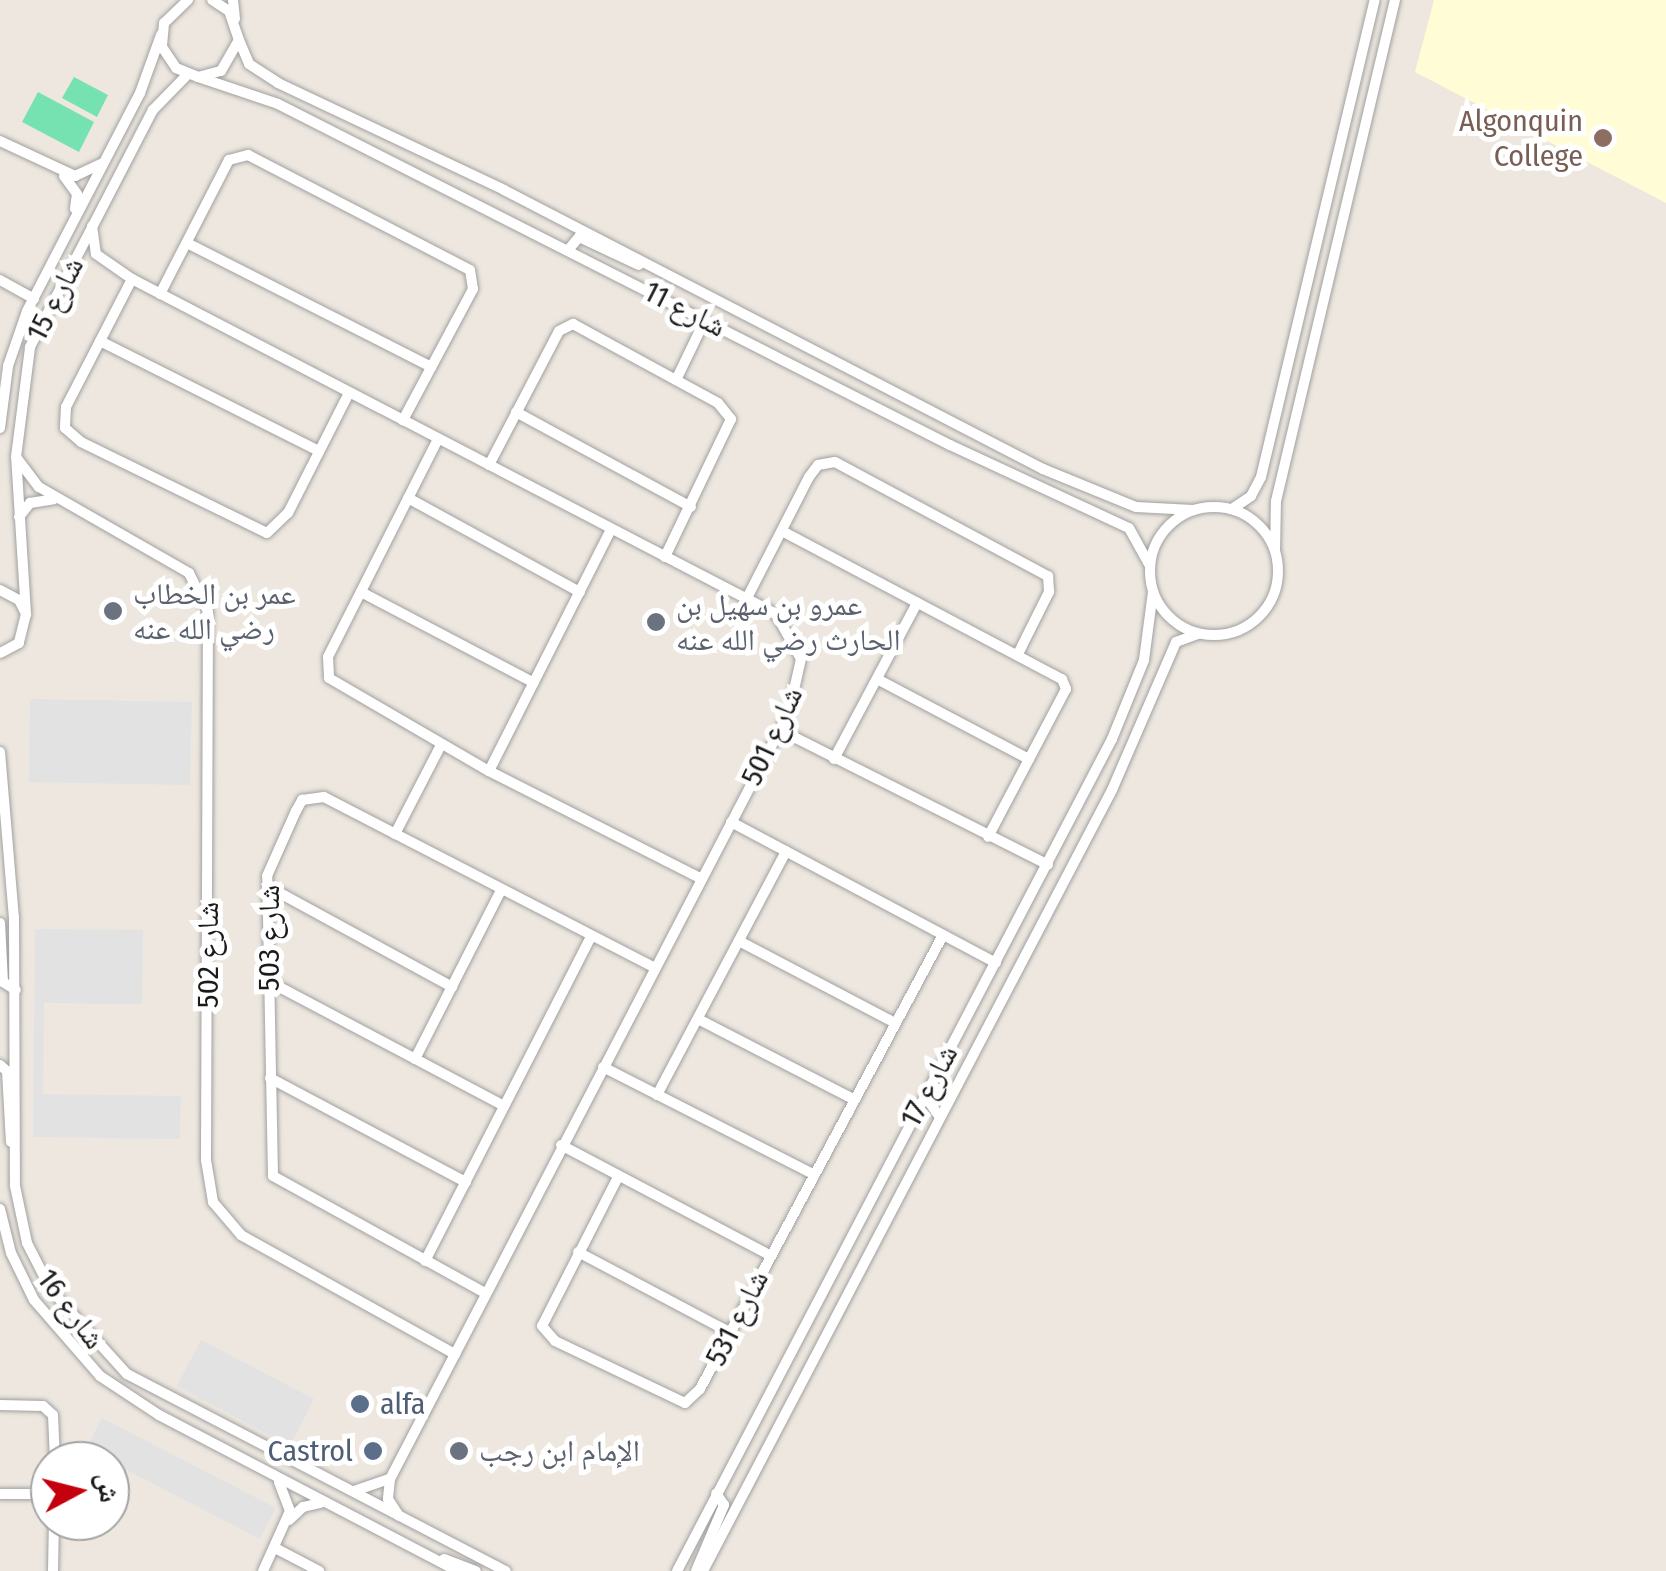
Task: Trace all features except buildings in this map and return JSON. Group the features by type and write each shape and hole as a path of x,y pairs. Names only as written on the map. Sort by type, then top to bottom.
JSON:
{"street":[{"name":"شارع 15","path":"0,428 8,366 34,299 102,164 170,13 188,0"},
{"path":"212,0 236,20"},
{"path":"233,0 239,40"},
{"path":"1232,509 1251,496 1261,477 1375,0"},
{"path":"1276,551 1259,524 1232,509 1193,510 1163,532 1150,566 1154,592 1178,625 1198,634 1218,636 1254,622 1276,590 1276,551 1276,502 1396,0"},
{"path":"161,34 167,59 192,76"},
{"name":"شارع 15","path":"26,614 16,458 22,371 68,271 162,94 192,76 221,71 239,40"},
{"name":"شارع 11","path":"239,40 244,57 261,74 539,208 1081,486 1136,507 1193,510"},
{"name":"شارع 11","path":"192,76 278,104 1129,528 1139,536 1150,566"},
{"path":"0,141 59,172 86,174 102,164"},
{"path":"160,294 229,160 248,155 470,270 473,289 403,420"},
{"path":"59,172 76,194 74,216"},
{"path":"452,190 529,222 537,220 539,208"},
{"path":"68,271 103,262 92,246 92,226"},
{"path":"568,249 578,237 627,262 655,268"},
{"path":"187,243 431,367"},
{"name":"شارع 501","path":"103,262 746,598 788,626 801,659 798,693 780,730 390,1479"},
{"path":"0,280 34,299"},
{"path":"132,280 66,407 62,420 70,436 257,531 279,528 349,393"},
{"path":"676,380 705,320"},
{"path":"489,466 559,330 572,324 718,404 731,419 665,557"},
{"path":"100,341 320,452"},
{"path":"516,412 690,506"},
{"path":"438,439 328,657 328,678 489,771 700,878"},
{"name":"شارع 502","path":"16,458 29,480 189,573 208,612 206,1160 213,1202 241,1236 455,1354"},
{"path":"746,598 818,465 835,462 1048,576 1049,592 1018,654"},
{"path":"408,498 580,592"},
{"path":"18,518 38,499 60,500"},
{"path":"489,771 612,529"},
{"path":"782,531 1018,654 1065,684 988,836"},
{"path":"0,590 19,600 26,614 26,630 2,655"},
{"path":"360,592 534,682"},
{"name":"شارع 17","path":"677,1569 1048,866 1131,695 1150,632 1154,592"},
{"path":"834,759 918,603"},
{"name":"شارع 17","path":"704,1571 938,1116 1112,790 1176,642 1198,634"},
{"path":"877,679 1028,759"},
{"path":"780,730 1048,866"},
{"path":"394,834 442,745"},
{"name":"شارع 16","path":"0,752 16,990 13,1147 27,1243 51,1290 102,1352 127,1374 506,1571"},
{"name":"شارع 503","path":"485,1292 274,1176 267,886 271,860 302,800 324,797 655,968"},
{"path":"731,822 996,963"},
{"path":"656,1095 786,851"},
{"path":"267,886 452,986"},
{"path":"414,1059 502,890"},
{"path":"0,923 3,982 16,990"},
{"name":"شارع 531","path":"618,1177 542,1317 555,1341 685,1403 700,1390 893,1022 943,935"},
{"path":"426,1261 591,936"},
{"path":"739,941 893,1022"},
{"path":"268,981 504,1106"},
{"path":"698,1019 853,1099"},
{"path":"938,1116 931,1095 953,1040"},
{"path":"0,1065 7,1071 6,1132 13,1147"},
{"path":"603,1067 813,1174"},
{"path":"270,1078 466,1182"},
{"path":"561,1145 770,1255"},
{"name":"شارع 16","path":"0,1209 11,1254 34,1300 100,1376 271,1474 458,1571"},
{"path":"578,1252 729,1332"},
{"path":"0,1405 44,1406 53,1414 55,1441"},
{"path":"271,1474 288,1492 288,1520"},
{"path":"353,1492 390,1479 388,1498 399,1516"},
{"path":"0,1494 30,1494"},
{"path":"696,1571 724,1505 716,1494"},
{"path":"263,1571 288,1520 302,1506 326,1503"},
{"path":"53,1571 54,1541"},
{"path":"275,1548 319,1571"},
{"path":"428,1556 476,1571"}],"shaded area":[{"name":"Algonquin College","path":"1434,0 1666,0 1666,203 1415,72"},
{"path":"30,699 192,702 190,785 29,782"},
{"path":"35,929 143,930 142,1004 44,1003 43,1094 181,1096 180,1139 33,1137"},
{"path":"201,1340 314,1399 290,1446 177,1386"},
{"path":"102,1418 276,1508 260,1539 130,1472 130,1441 90,1441"}],"green space":[{"path":"74,77 108,95 97,117 62,98"},
{"path":"38,92 94,122 79,152 22,122"}],"place":[{"name":"Algonquin College","path":"1603,138"},
{"name":"عمر بن الخطاب رضي الله عنه","path":"113,611"},
{"name":"عمرو بن سهيل بن الحارث رضي الله عنه","path":"656,622"},
{"name":"alfa","path":"360,1404"},
{"name":"Castrol","path":"373,1451"},
{"name":"الإمام ابن رجب","path":"459,1451"}]}
